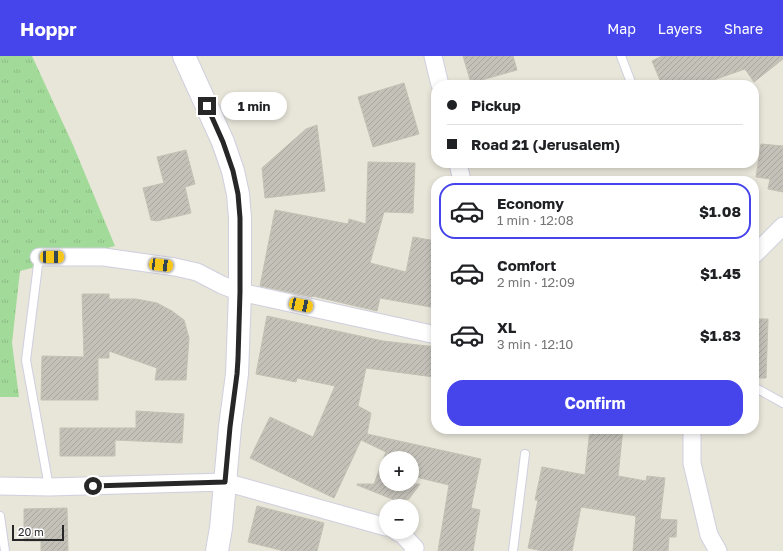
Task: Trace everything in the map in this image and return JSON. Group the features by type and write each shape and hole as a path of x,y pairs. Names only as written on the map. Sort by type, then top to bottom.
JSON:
{"main road":[{"path":"184,56 223,142 233,171 238,194 240,218 240,292 237,374 230,427 221,528 217,551"}],"street":[{"path":"433,56 439,80"},
{"path":"759,250 783,226"},
{"path":"39,257 104,257 175,266 197,272 222,285 240,292 431,333"},
{"path":"692,434 692,463 709,535 716,550"},
{"path":"0,486 49,487 225,482 379,525"},
{"path":"406,539 415,548 413,551"}],"lane":[{"path":"621,56 630,80"},
{"path":"39,257 26,360 49,487"},
{"path":"759,390 783,403"},
{"path":"513,551 525,454"},
{"path":"0,516 5,551"}],"green space":[{"path":"0,56 32,56 73,145 115,246 20,271 12,343 19,397 0,397"}],"building":[{"path":"463,56 513,56 517,70 482,80 470,80"},
{"path":"662,56 783,56 783,59 757,80 753,80 745,69 713,80 660,80 652,61"},
{"path":"404,83 419,134 373,147 358,97"},
{"path":"317,125 325,191 265,198 262,168 306,129"},
{"path":"761,144 783,146 783,192 768,189 770,179 756,176 757,168 759,168"},
{"path":"186,150 195,184 185,187 191,213 157,221 151,220 143,188 164,183 157,157"},
{"path":"368,162 415,163 413,213 384,212 370,263 406,272 413,237 431,240 431,307 380,298 377,311 313,296 260,286 275,210 348,224 349,219 366,224"},
{"path":"82,294 109,294 109,299 136,299 157,303 172,311 184,320 189,338 186,380 155,380 157,368 109,351 109,358 98,358 98,400 41,400 42,356 84,357"},
{"path":"267,316 383,341 431,346 431,377 366,368 358,406 371,413 367,434 481,459 471,508 480,510 473,551 438,551 449,485 419,478 419,451 384,451 361,440 334,498 250,458 270,417 313,437 335,386 297,378 296,382 256,374"},
{"path":"759,319 768,319 766,378 759,378"},
{"path":"136,411 184,414 182,443 115,440 115,456 60,456 60,428 136,428"},
{"path":"589,434 622,434 618,476 646,481 647,476 665,478 660,519 677,520 676,537 669,537 668,551 633,551 636,516 581,507 572,551 543,551 528,548 538,500 535,500 542,467 585,475"},
{"path":"379,471 379,491 415,491 409,499 392,499 357,485 374,484"},
{"path":"257,506 324,523 317,551 284,551 248,542"},
{"path":"67,508 68,551 41,551 41,541 24,541 24,509"}],"route":[{"path":"93,486 225,482 238,359 240,218 238,194 233,171 223,142 207,106"}]}
